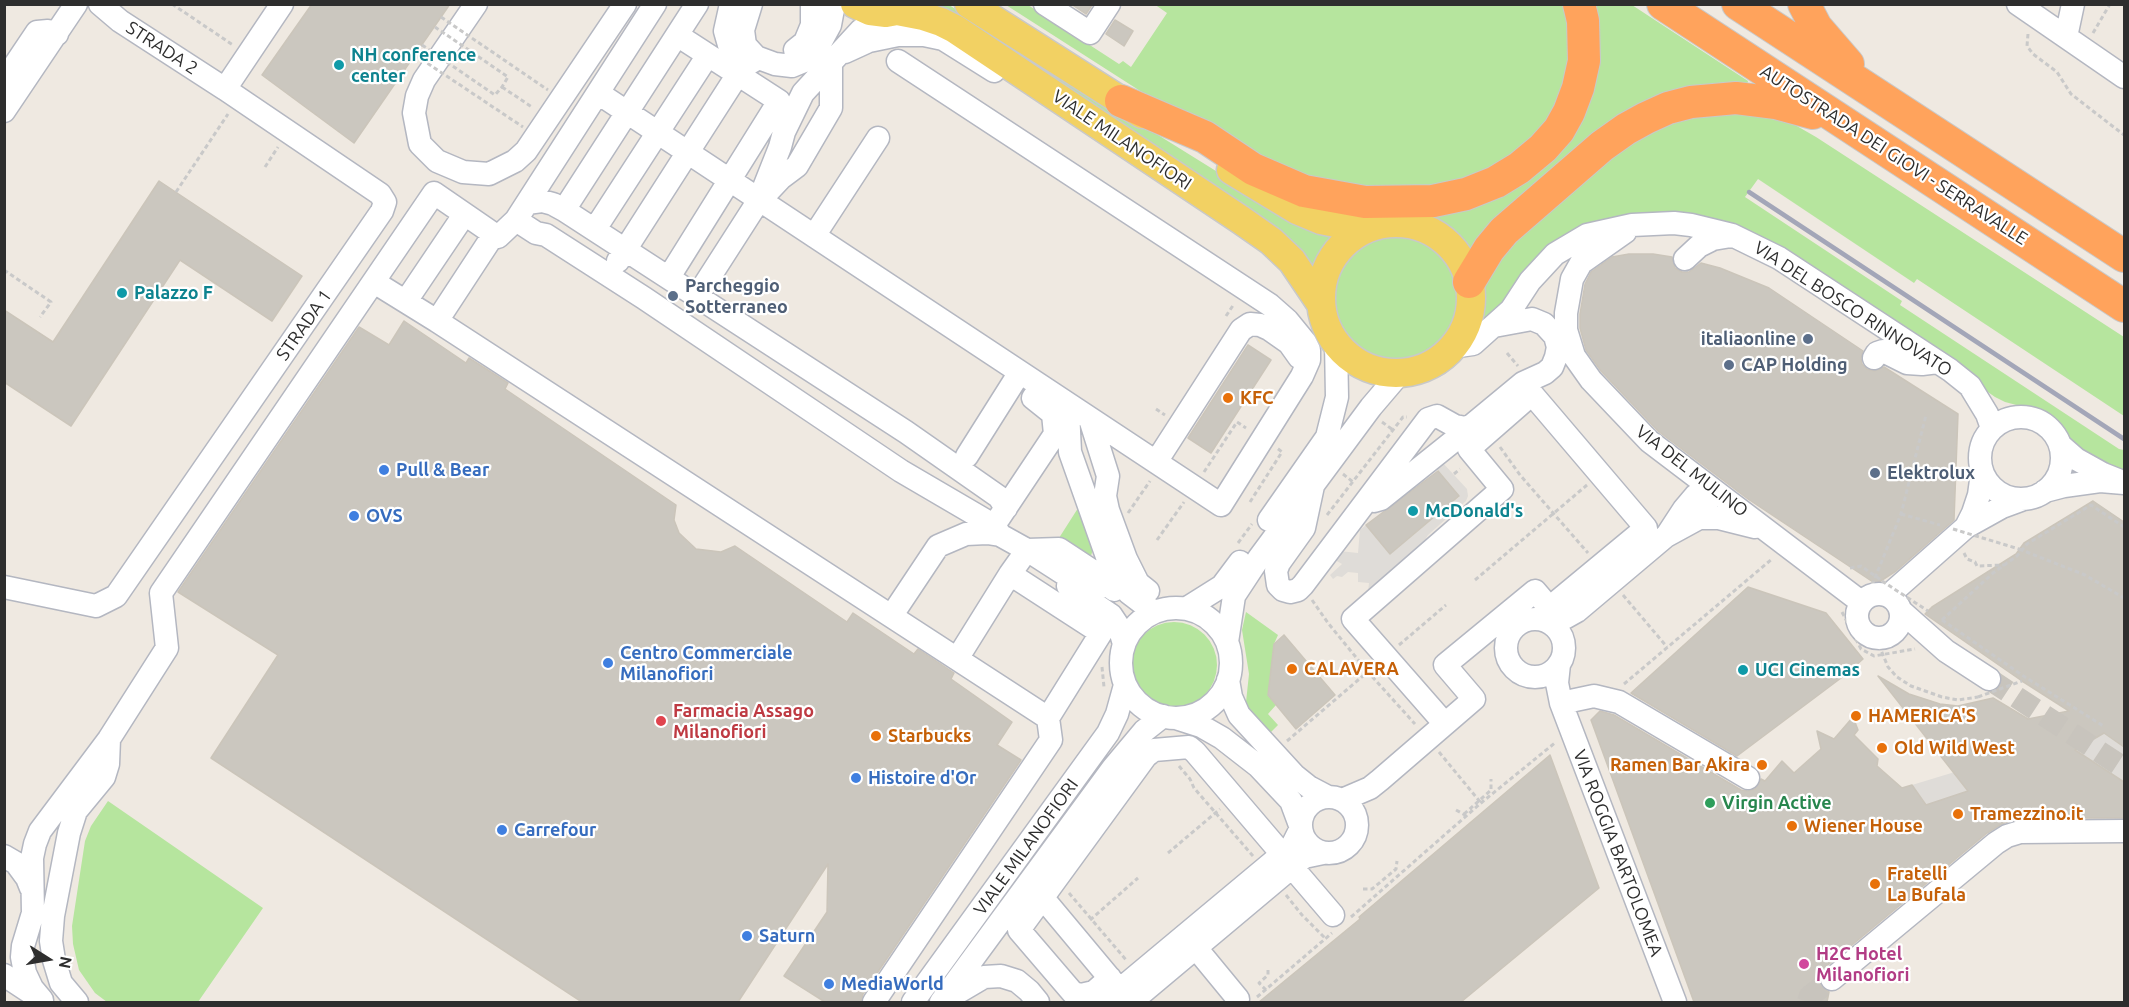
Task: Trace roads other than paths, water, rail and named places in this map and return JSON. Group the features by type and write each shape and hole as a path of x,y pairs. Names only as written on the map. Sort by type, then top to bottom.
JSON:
{"highway":[{"path":"1121,101 1205,137 1253,170 1304,191 1365,201 1433,201 1466,194 1496,182 1519,168 1543,148 1559,130 1578,88 1584,61 1585,42 1579,4"},
{"name":"AUTOSTRADA DEI GIOVI - SERRAVALLE","path":"1663,4 2124,306"},
{"path":"1738,4 2124,256"},
{"path":"1804,4 1816,27 1878,96"},
{"path":"1469,282 1489,249 1504,231 1579,165 1626,129 1668,108 1712,99 1736,98 1776,103 1839,119"}],"main road":[{"name":"VIALE MILANOFIORI","path":"855,4 870,11 897,9 932,19 955,29 1271,241 1293,261 1321,304"},
{"name":"VIALE MILANOFIORI","path":"969,4 1297,210 1322,220 1365,229"},
{"name":"VIALE MILANOFIORI","path":"1388,223 1408,224 1427,229 1440,237 1452,248 1460,260 1469,282 1471,303 1469,315 1465,327 1452,347 1430,365 1400,373 1382,372 1364,366 1348,356 1336,343 1324,319 1321,304 1325,272 1332,259 1340,248 1365,229 1388,223"}],"street":[{"path":"6,106 76,4"},
{"name":"STRADA 2","path":"100,4 126,13 225,89"},
{"path":"225,89 282,4"},
{"path":"476,4 424,80 417,96 414,113 420,144 437,161 463,172 489,174 515,161 526,151 625,4"},
{"path":"44,1001 32,988 25,973 22,957 33,913 32,858 40,831 109,739 167,648 161,593 434,194 498,237 521,211 605,92 657,4"},
{"path":"564,210 696,4"},
{"path":"669,276 779,101 745,68 729,45 725,31 731,4"},
{"path":"755,7 753,32 757,44 773,53 790,53 800,49 806,42 813,25 812,4"},
{"path":"677,35 708,55 745,68 792,66 804,61 817,49 830,25 834,4"},
{"path":"991,4 1105,75 1121,101"},
{"path":"1045,4 1090,33 1109,4"},
{"path":"2018,4 2124,77"},
{"path":"2066,37 2073,4"},
{"path":"745,68 734,36 755,7"},
{"path":"755,7 743,30 745,45 756,57 775,64 792,66"},
{"path":"698,296 759,200 780,147 800,128 812,122 832,74 861,30 897,9"},
{"path":"4,81 37,32 48,31 57,34"},
{"path":"759,200 781,178 785,163 802,137 800,128 803,93 832,74 869,41 898,35 924,34 943,39 1083,128 1109,132"},
{"path":"595,229 708,55"},
{"path":"898,61 1270,305 1287,320 1309,350 1309,360 1302,376 1221,505 1075,410 1037,392"},
{"path":"609,275 745,68"},
{"name":"STRADA 1","path":"4,587 96,606 116,596 382,212 385,202 380,194 225,89"},
{"path":"605,92 628,113 1020,372 1053,414 1055,434 1000,523 987,533 966,534 938,546 894,612"},
{"path":"814,237 878,138"},
{"path":"521,211 542,201 564,210 669,276 858,402 906,432 958,459 976,481 999,497 1000,523"},
{"path":"521,211 536,233 546,235 609,275 932,490 1000,523 1027,550 1054,558 1100,591 1154,619"},
{"path":"406,302 464,215"},
{"name":"VIA DEL BOSCO RINNOVATO","path":"1600,249 1623,233 1652,224"},
{"name":"VIA DEL BOSCO RINNOVATO","path":"1452,347 1473,344 1511,310 1530,281 1555,254 1587,235 1632,225 1691,225 1732,236 1779,258 1938,362 1970,386 1987,414 1992,428"},
{"path":"437,321 494,234"},
{"path":"1685,259 1699,246 1713,239 1732,236"},
{"name":"VIA DEL MULINO","path":"1600,249 1581,263 1572,279 1566,313 1566,330 1574,356 1591,380 1649,441 1861,602"},
{"path":"374,282 1048,718"},
{"path":"1860,310 1866,326 1870,356 1883,351 1907,363 1938,362"},
{"path":"1366,502 1381,499 1523,383 1545,373 1552,367 1557,352 1557,341 1552,331 1539,321 1522,320 1493,326"},
{"path":"1158,464 1241,330 1250,324 1269,328 1289,343 1298,354 1302,376"},
{"path":"748,369 767,341"},
{"name":"VIALE MILANOFIORI","path":"913,1002 1108,733 1117,714 1125,685 1121,672 1121,658 1154,619 1222,586 1327,437 1337,397 1336,343"},
{"path":"932,490 958,459 1020,372"},
{"path":"1227,642 1234,596 1312,486 1371,407 1400,373"},
{"path":"1339,922 1279,868 1195,752 1189,747 1173,747 1154,750 1146,756 1019,930 1072,993 1081,996 1094,992 1117,993 1196,948 1279,868 1301,828 1301,818 1305,810 1319,798 1342,805 1361,800 1370,788 1436,731 1473,699 1445,666 1535,591 1547,605 1553,605 1646,528 1532,394 1469,448 1502,489 1353,619 1387,656 1436,731"},
{"path":"841,429 858,402"},
{"path":"1075,410 1070,452 1081,489 1097,505 1121,567 1134,588 1146,599 1154,619"},
{"path":"1075,410 1114,506 1126,559 1138,583 1152,594 1154,619"},
{"path":"1312,486 1304,528 1279,563 1276,571 1278,585 1290,592 1298,591 1304,585 1431,417 1437,416 1461,428 1467,428 1477,422"},
{"path":"2021,500 2008,498 1996,492 1982,473 1979,461 1980,449 1985,437 1992,428 2004,420 2017,416 2031,417 2044,423 2054,432 2060,445 2062,458 2060,471 2045,492"},
{"path":"2060,445 2076,459 2124,483"},
{"path":"1968,534 1982,473"},
{"path":"1882,643 1900,624 1899,597 1968,534 2002,507 2064,486 2100,481 2124,483"},
{"path":"1699,518 1706,506 1708,486"},
{"path":"1666,536 1684,509 1708,486"},
{"path":"1550,623 1577,611 1666,536 1699,518 1719,518 1768,531"},
{"path":"957,659 1027,550"},
{"path":"874,1002 1051,740 1048,718 1101,633 1010,574"},
{"path":"1100,591 1101,598 1126,620 1204,615 1218,627 1227,642 1231,661 1228,680 1231,697 1239,715 1294,775 1309,787 1342,805 1357,826 1352,842 1339,852 1304,857 1279,868 1117,993"},
{"path":"1946,651 1923,641 1882,643 1863,631 1859,624 1857,617 1861,602 1875,594 1899,597 1946,651 1983,688"},
{"path":"1563,642 1568,626 1577,611"},
{"path":"1542,620 1550,623 1556,628 1563,642 1564,649 1559,664 1546,675 1529,676 1520,673 1510,663 1506,648 1511,632 1525,621 1542,620"},
{"name":"VIA ROGGIA BARTOLOMEA","path":"1559,664 1557,683 1562,703 1676,1002"},
{"name":"VIA ROGGIA BARTOLOMEA","path":"1529,676 1549,688 1562,703"},
{"name":"VIALE MILANOFIORI","path":"941,1002 1113,768 1144,731 1170,717 1190,716 1203,711 1214,703 1228,680"},
{"path":"1125,685 1134,699 1147,710 1202,726 1222,738 1257,766 1291,801 1307,844 1323,853"},
{"path":"1562,703 1594,696 1620,702 1748,778"},
{"path":"77,1002 61,983 54,960 51,941 53,916 69,833 76,811 104,777 108,764 109,739"},
{"path":"4,848 15,846 40,831"},
{"path":"1832,979 2007,836 2020,832 2124,831"},
{"path":"4,856 16,863 27,878 33,895"},
{"path":"1048,889 1073,933 1117,993"},
{"path":"4,953 18,943 27,930"},
{"path":"1196,948 1245,1001"},
{"path":"4,975 44,1001"},
{"path":"941,1002 984,977 1001,976 1017,981 1038,1002"}],"tunnel":[{"path":"1989,679 2124,768"},
{"path":"1808,1002 1810,996 1832,979"}],"railway":[{"path":"1749,192 2124,439"}],"place":[{"name":"NH conference center","path":"339,65"},
{"name":"Palazzo F","path":"122,293"},
{"name":"Parcheggio Sotterraneo","path":"673,296"},
{"name":"italiaonline","path":"1808,339"},
{"name":"CAP Holding","path":"1729,365"},
{"name":"KFC","path":"1228,398"},
{"name":"Pull & Bear","path":"384,470"},
{"name":"Elektrolux","path":"1875,473"},
{"name":"McDonald's","path":"1413,511"},
{"name":"OVS","path":"354,516"},
{"name":"Centro Commerciale Milanofiori","path":"608,663"},
{"name":"CALAVERA","path":"1292,669"},
{"name":"UCI Cinemas","path":"1743,670"},
{"name":"HAMERICA'S","path":"1856,716"},
{"name":"Farmacia Assago Milanofiori","path":"661,721"},
{"name":"Starbucks","path":"876,736"},
{"name":"Old Wild West","path":"1882,748"},
{"name":"Ramen Bar Akira","path":"1762,765"},
{"name":"Histoire d'Or","path":"856,778"},
{"name":"Virgin Active","path":"1710,803"},
{"name":"Tramezzino.it","path":"1958,814"},
{"name":"Wiener House","path":"1792,826"},
{"name":"Carrefour","path":"502,830"},
{"name":"Fratelli La Bufala","path":"1875,884"},
{"name":"Saturn","path":"747,936"},
{"name":"H2C Hotel Milanofiori","path":"1804,964"},
{"name":"MediaWorld","path":"829,984"}]}
